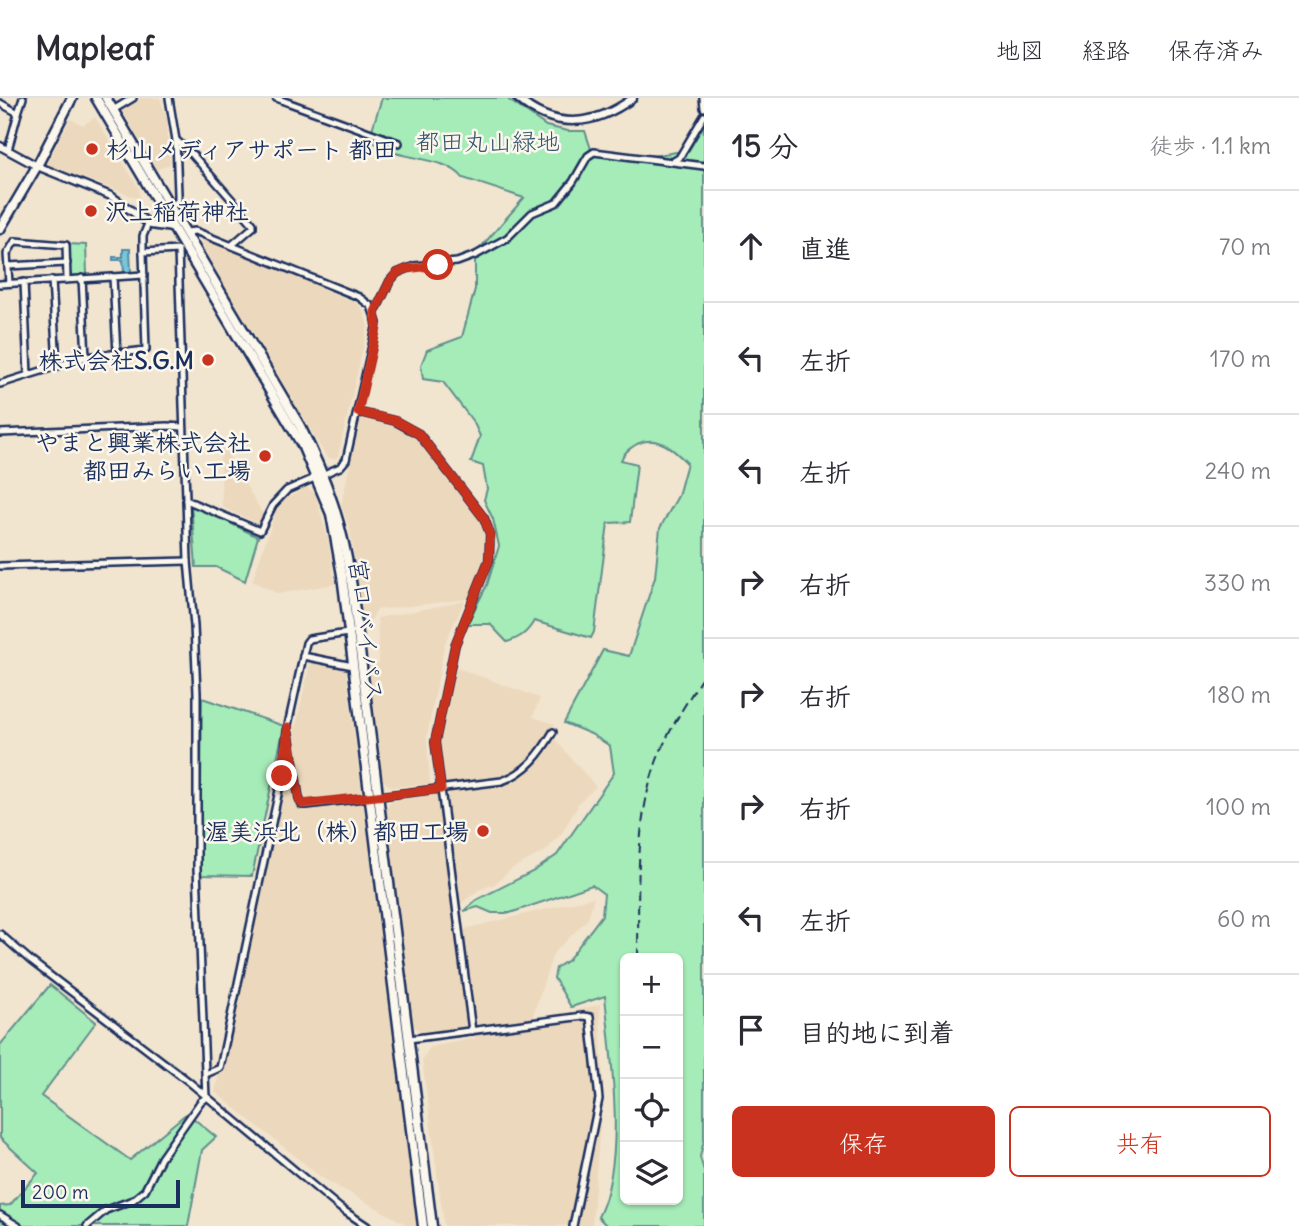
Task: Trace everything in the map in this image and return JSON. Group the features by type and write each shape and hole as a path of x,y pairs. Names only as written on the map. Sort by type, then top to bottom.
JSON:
{"highway":[{"path":"0,229 4,216 37,166 72,98"},
{"name":"宮口バイパス","path":"96,98 321,477 341,565 348,633 409,1039 432,1226"},
{"name":"宮口バイパス","path":"106,98 300,426 346,545 423,1226"}],"street":[{"path":"8,150 23,98"},
{"path":"113,110 133,98"},
{"path":"169,98 176,140 178,201 171,206"},
{"path":"276,98 398,143"},
{"path":"517,98 536,112 575,122 614,112 633,98"},
{"path":"703,98 704,108"},
{"path":"0,103 18,113"},
{"path":"671,162 679,158 704,116"},
{"path":"176,140 192,154 253,224 232,246"},
{"path":"0,146 37,166 111,195 148,224 172,228"},
{"path":"375,312 390,281 397,273 414,267 451,264 466,259 507,238 532,213 556,203 573,182 588,156 594,152 704,166"},
{"path":"0,384 86,356 145,350 143,236 148,224"},
{"path":"186,500 260,531 281,495 292,487 340,467 346,460 377,327 375,312 369,303 359,297 195,232 187,232"},
{"path":"9,283 7,254 15,241 66,245 68,279"},
{"path":"143,252 178,250 188,561 194,626 198,740 197,868 206,1098"},
{"path":"8,266 66,263"},
{"path":"0,284 144,275"},
{"path":"113,277 117,354"},
{"path":"82,278 86,356"},
{"path":"52,281 57,365"},
{"path":"24,282 28,374"},
{"path":"358,412 396,421 419,434 484,518 490,534 489,560 455,645 435,742 471,1031"},
{"path":"0,433 183,427"},
{"path":"0,566 188,561"},
{"path":"206,1074 220,1068 282,776 288,727 303,656 309,639 348,633"},
{"path":"303,656 353,666"},
{"path":"288,727 302,804 495,782 515,775 539,755 553,732"},
{"path":"0,934 31,961 188,1081 340,1208 367,1226"},
{"path":"409,1039 583,1016 592,1019 599,1098 573,1226"},
{"path":"88,1226 106,1210 133,1200 145,1190 161,1158 201,1101 206,1098"},
{"path":"0,1215 18,1226"}],"shaded area":[{"path":"140,98 160,98 167,119 170,164 157,170 121,109"},
{"path":"95,117 139,188 140,199 46,164 70,119 83,125"},
{"path":"204,239 357,303 363,310 368,327 338,456 334,459 327,458 200,243"},
{"path":"363,416 397,424 420,438 482,520 489,539 488,556 469,599 377,610 371,620 364,622 350,529 341,505 360,418"},
{"path":"223,446 263,514 259,524 222,507 220,449"},
{"path":"306,487 315,493 328,539 335,584 278,594 252,581 276,511 286,499"},
{"path":"465,601 445,643 427,737 430,784 392,787 383,781 369,665 379,663 377,618"},
{"path":"310,662 346,670 417,1226 409,1226 322,1178 215,1092"},
{"path":"455,667 540,698 533,717 555,724 540,748 517,769 495,778 447,784 445,782 439,742"},
{"path":"555,739 596,787 577,804 562,833 546,851 513,868 495,884 479,890 460,904 446,796 449,793 505,784 514,780 540,761"},
{"path":"435,794 438,796 466,1025 464,1028 421,1033 413,1025 386,810 391,800"},
{"path":"594,897 588,919 553,954 531,1022 600,1004 603,1088 592,1226 444,1226 422,1060 430,1047 475,1038 464,929"}],"green space":[{"name":"都田丸山緑地","path":"382,98 506,98 546,126 568,131 585,131 591,149 581,160 565,188 552,201 558,203 573,188 584,163 596,152 645,157 689,150 704,125 704,1140 700,1157 704,1171 704,1226 607,1226 598,1217 607,1194 615,1139 613,1079 605,996 571,1007 554,978 556,968 568,960 602,915 604,894 592,885 510,913 492,913 478,907 464,911 476,900 534,871 557,855 614,773 610,746 591,734 564,723 603,650 629,656 655,577 660,528 678,496 687,463 665,444 652,441 637,444 622,457 621,460 637,464 630,522 608,523 591,638 534,621 523,634 507,642 490,624 467,624 487,585 499,546 493,519 484,500 487,489 483,466 471,462 480,436 474,423 443,382 423,379 421,365 427,350 462,337 475,289 475,254 524,198 463,178 439,163 398,154 369,139"},
{"path":"69,244 86,245 87,275 70,276"},
{"path":"191,503 258,537 245,581 216,567 196,567"},
{"path":"202,698 284,726 252,876 200,875"},
{"path":"50,985 96,1022 41,1096 130,1160 187,1113 216,1137 202,1150 188,1226 0,1226 0,1206 10,1205 38,1173 0,1138 0,1045"}],"water":[{"path":"123,249 130,249 131,272 124,273 123,260 113,260 113,257 123,257"}],"railway":[{"path":"638,953 639,858 644,808 657,760 667,737 704,674"}],"place":[{"name":"杉山メディアサポート 都田","path":"92,149"},
{"name":"沢上稲荷神社","path":"91,211"},
{"name":"株式会社S.G.M","path":"208,360"},
{"name":"やまと興業株式会社 都田みらい工場","path":"265,456"},
{"name":"渥美浜北（株）都田工場","path":"483,831"}],"route":[{"path":"282,776 288,727 302,804 307,806 441,789 435,742 455,645 489,560 490,534 484,518 419,434 396,421 358,412 377,327 375,312 390,281 397,273 406,269 438,265"}]}
